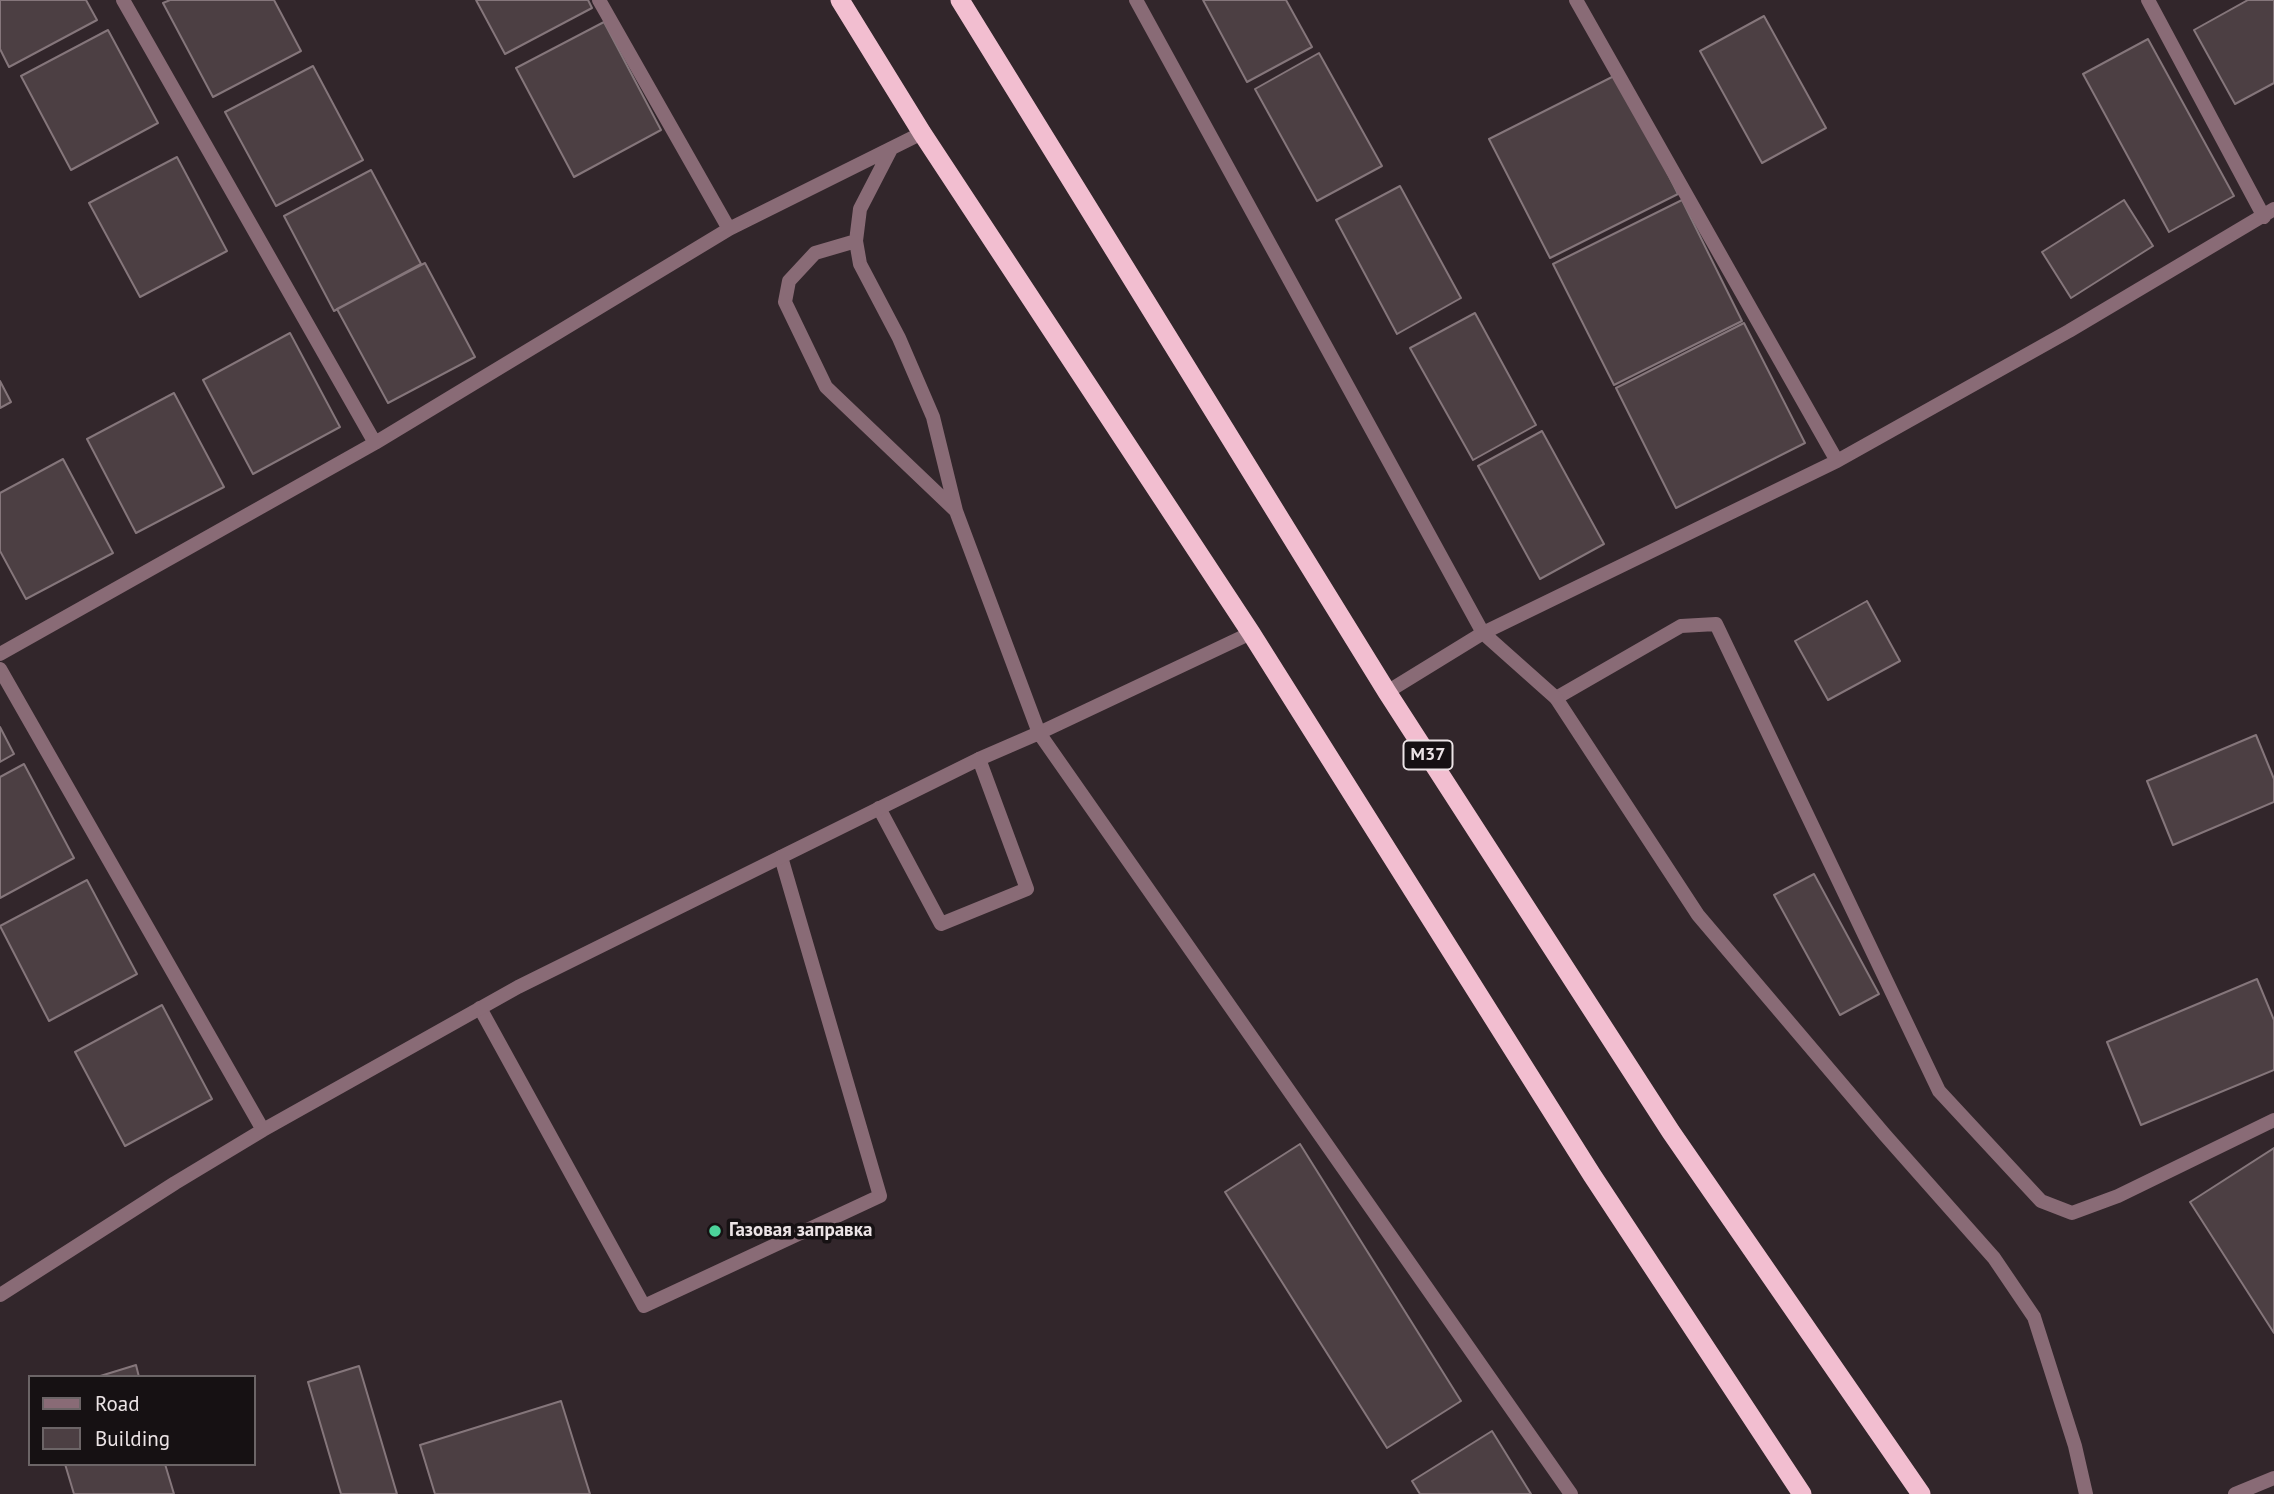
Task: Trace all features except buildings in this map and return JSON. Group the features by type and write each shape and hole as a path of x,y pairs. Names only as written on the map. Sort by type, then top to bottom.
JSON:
{"highway":[{"path":"840,0 922,133 1251,632 1592,1175 1802,1494"},
{"name":"M37","path":"960,0 1387,692 1671,1132 1921,1494"}],"street":[{"path":"123,0 375,443"},
{"path":"598,0 729,229"},
{"path":"1136,0 1483,632 1556,698 1698,915 1876,1125 1994,1258 2034,1317 2075,1446 2086,1494"},
{"path":"1576,0 1837,461"},
{"path":"1387,692 1483,632 1837,461 2069,331 2269,213 2148,0"},
{"path":"0,654 375,443 729,229 922,133"},
{"path":"891,149 860,209 856,241 860,264 899,338 933,417 956,511 1039,733 1571,1494"},
{"path":"856,241 815,253 789,281 785,302 826,387 956,511"},
{"path":"1556,698 1681,626 1716,624 1939,1091 2041,1201 2072,1213 2118,1196 2274,1120"},
{"path":"0,1295 174,1183 263,1130 518,987 879,808 1251,632"},
{"path":"0,669 263,1130"},
{"path":"879,808 941,924 1027,890 979,760"},
{"path":"480,1008 644,1306 880,1196 781,857"},
{"path":"2235,1494 2274,1478"}],"place":[{"name":"Газовая заправка","path":"715,1231"}]}
